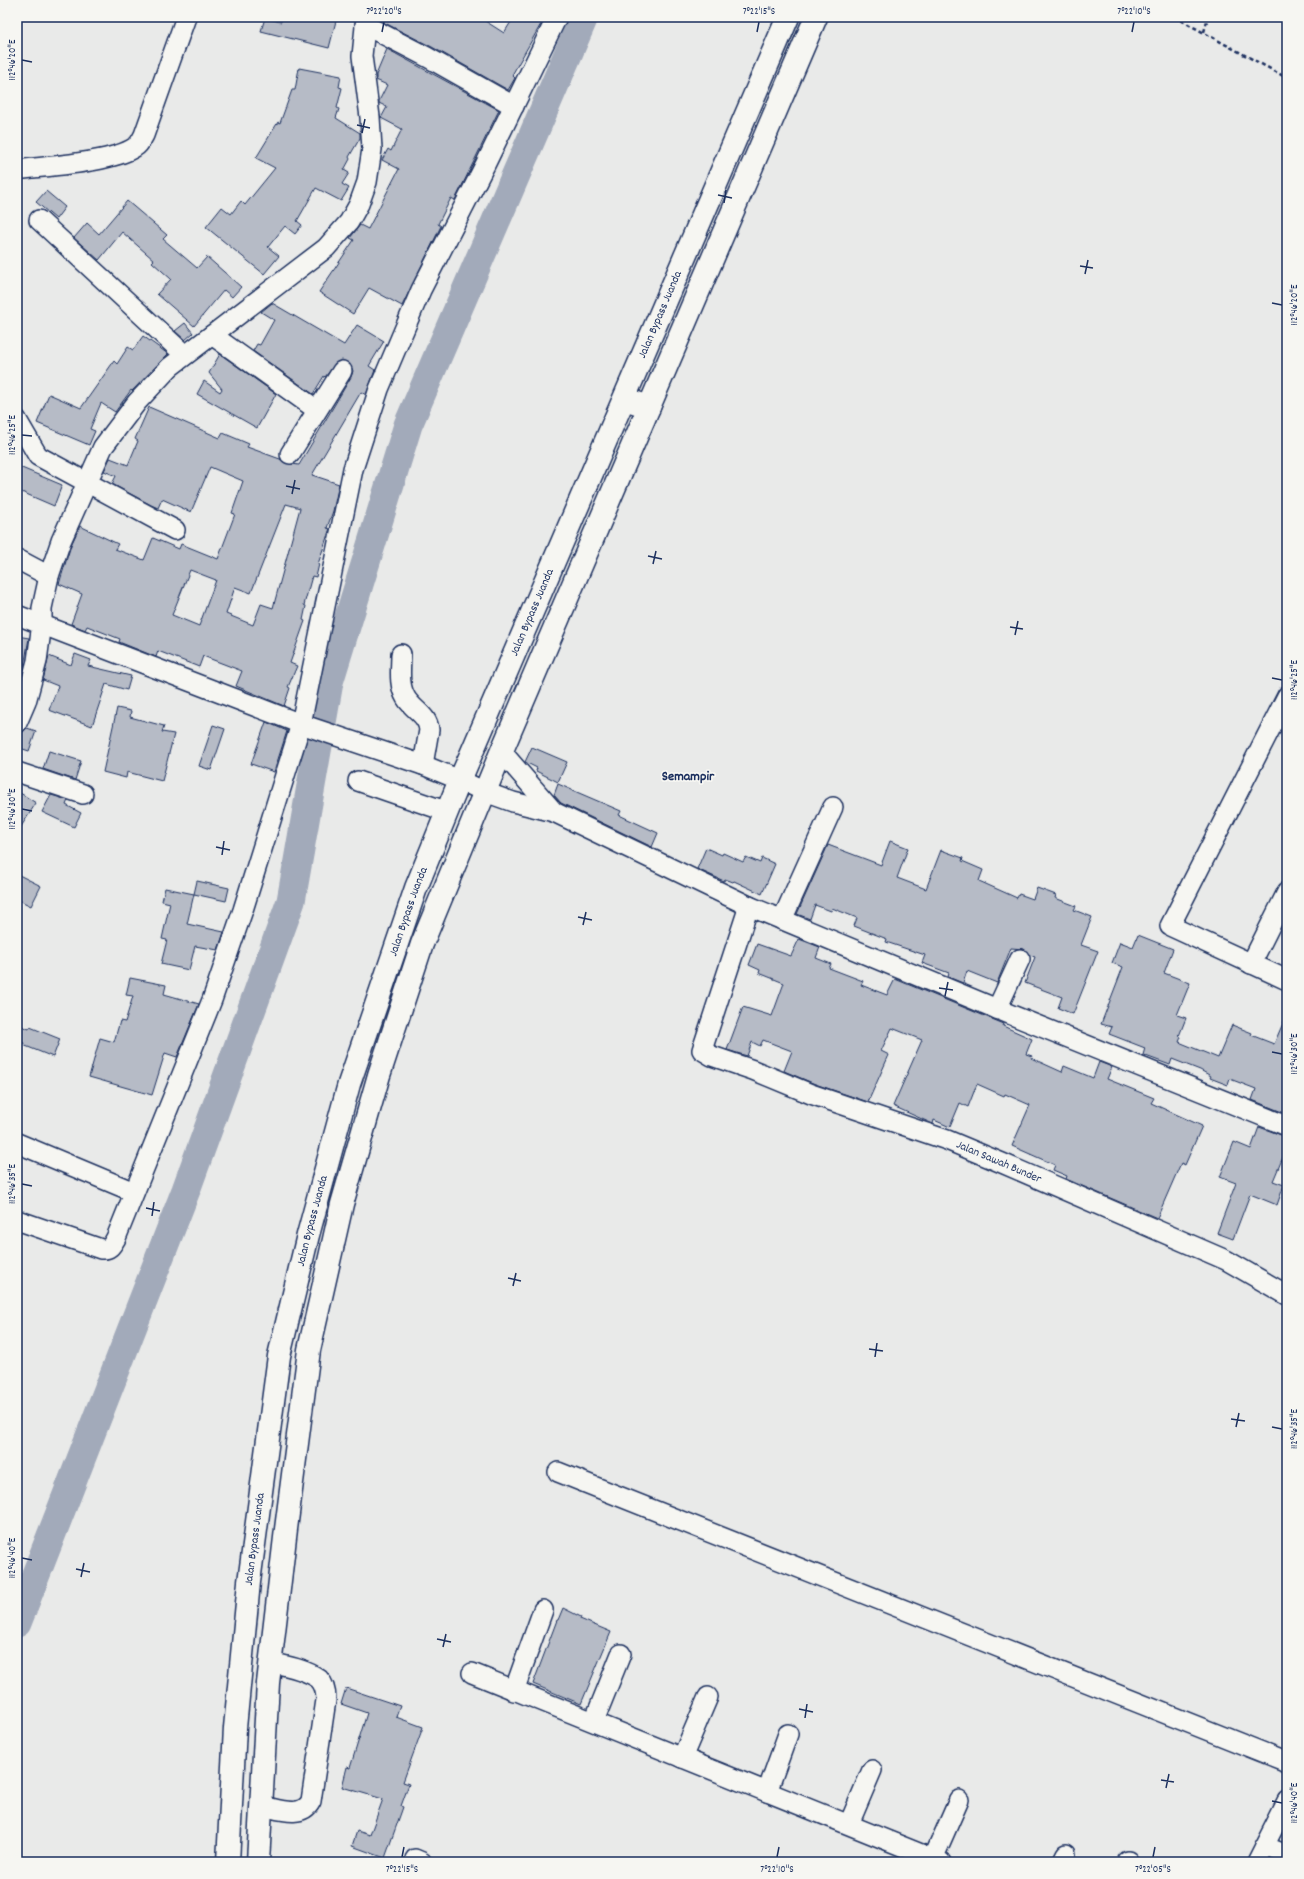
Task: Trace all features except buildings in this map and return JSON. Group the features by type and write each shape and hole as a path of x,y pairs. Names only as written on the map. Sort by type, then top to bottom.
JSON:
{"main road":[{"name":"Jalan Bypass Juanda","path":"228,1862 236,1713 250,1574 278,1364 308,1235 349,1084 405,918 460,780 788,17"},
{"name":"Jalan Bypass Juanda","path":"258,1862 270,1662 309,1350 342,1204 354,1167 378,1075 422,944 501,751 816,17"},
{"path":"625,399 649,407"},
{"path":"328,1163 341,1169 354,1167"}],"street":[{"path":"17,170 99,160 118,155 136,147 144,135 186,17"},
{"path":"17,1220 105,1250 111,1246 116,1238 212,1000 305,725 352,469 379,388 421,290 557,17"},
{"path":"17,723 26,702 37,661 42,624 42,608 49,576 61,541 103,447 137,402 170,367 326,248 349,222 359,204 367,182 372,149 370,117 362,56 365,21 514,106"},
{"path":"39,220 185,355"},
{"path":"212,335 317,410"},
{"path":"290,454 342,371"},
{"path":"17,420 38,456 87,484 175,530"},
{"path":"17,559 49,576"},
{"path":"17,615 305,725 339,735 423,765 485,792 513,802 554,812 749,906 997,1009 1287,1126"},
{"path":"401,654 403,692 412,707 426,718 429,725 423,765"},
{"path":"1287,696 1170,926 1287,980"},
{"path":"501,751 554,812"},
{"path":"17,772 83,794"},
{"path":"358,781 448,812"},
{"path":"782,920 833,807"},
{"path":"1251,964 1287,892"},
{"name":"Jalan Sawah Bunder","path":"749,906 702,1050 712,1056 753,1070 811,1094 947,1140 1002,1163 1226,1260 1287,1295"},
{"path":"997,1009 1020,959"},
{"path":"17,1143 134,1192"},
{"path":"558,1472 1287,1762"},
{"path":"514,1691 543,1610"},
{"path":"594,1721 621,1654"},
{"path":"262,1806 299,1812 308,1807 311,1801 326,1700 326,1692 318,1679 302,1671 270,1662"},
{"path":"472,1673 849,1824 937,1861 959,1800"},
{"path":"682,1758 708,1697"},
{"path":"767,1792 788,1734"},
{"path":"849,1824 872,1770"},
{"path":"1287,1801 1260,1854 1287,1855"}],"path":[{"path":"1175,17 1287,78"},
{"path":"1203,32 1208,17"}],"waterway":[{"path":"17,1623 186,1190 291,901 329,682 408,425 584,17"}],"district":[{"name":"Semampir","path":"688,777"}]}
